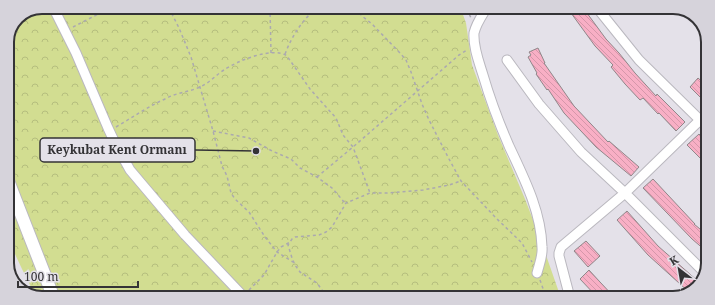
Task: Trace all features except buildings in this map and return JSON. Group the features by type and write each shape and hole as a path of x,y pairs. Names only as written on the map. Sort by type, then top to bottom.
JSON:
{"street":[{"path":"57,14 89,83 109,131 130,170 185,235 238,291"},
{"path":"483,14 475,29 475,45 479,64 490,98 501,128 527,186 537,216 542,247 542,255 537,273"},
{"path":"568,291 559,256 561,247 624,193 700,120 639,60 602,14"},
{"path":"507,60 539,104 581,152 700,267"},
{"path":"14,196 51,291"}],"path":[{"path":"65,30 98,14"},
{"path":"172,14 185,43 200,88 231,193 235,200 249,212 264,237 277,252 293,262"},
{"path":"270,14 271,53"},
{"path":"285,54 296,31 311,14"},
{"path":"360,14 401,54 409,66 422,104 461,181 522,243 537,273 543,291"},
{"path":"317,177 354,147 459,55 475,45"},
{"path":"109,131 168,97 200,88 234,64 259,55 280,52 289,58 310,88 334,115 343,135 354,147 370,193"},
{"path":"213,131 249,138 272,151 291,159 300,168 317,177 332,188 346,203"},
{"path":"248,291 264,276 281,247 295,237 319,235 326,232 332,227 346,203 370,193 417,191 461,181"},
{"path":"290,242 288,244 293,262 300,272 317,283 323,291"}],"green space":[{"path":"42,14 463,14 466,23 472,65 498,135 540,238 559,291 42,291 32,289 14,252 14,40 19,26 31,16"}],"place":[{"name":"Keykubat Kent Ormanı","path":"256,151"}]}
